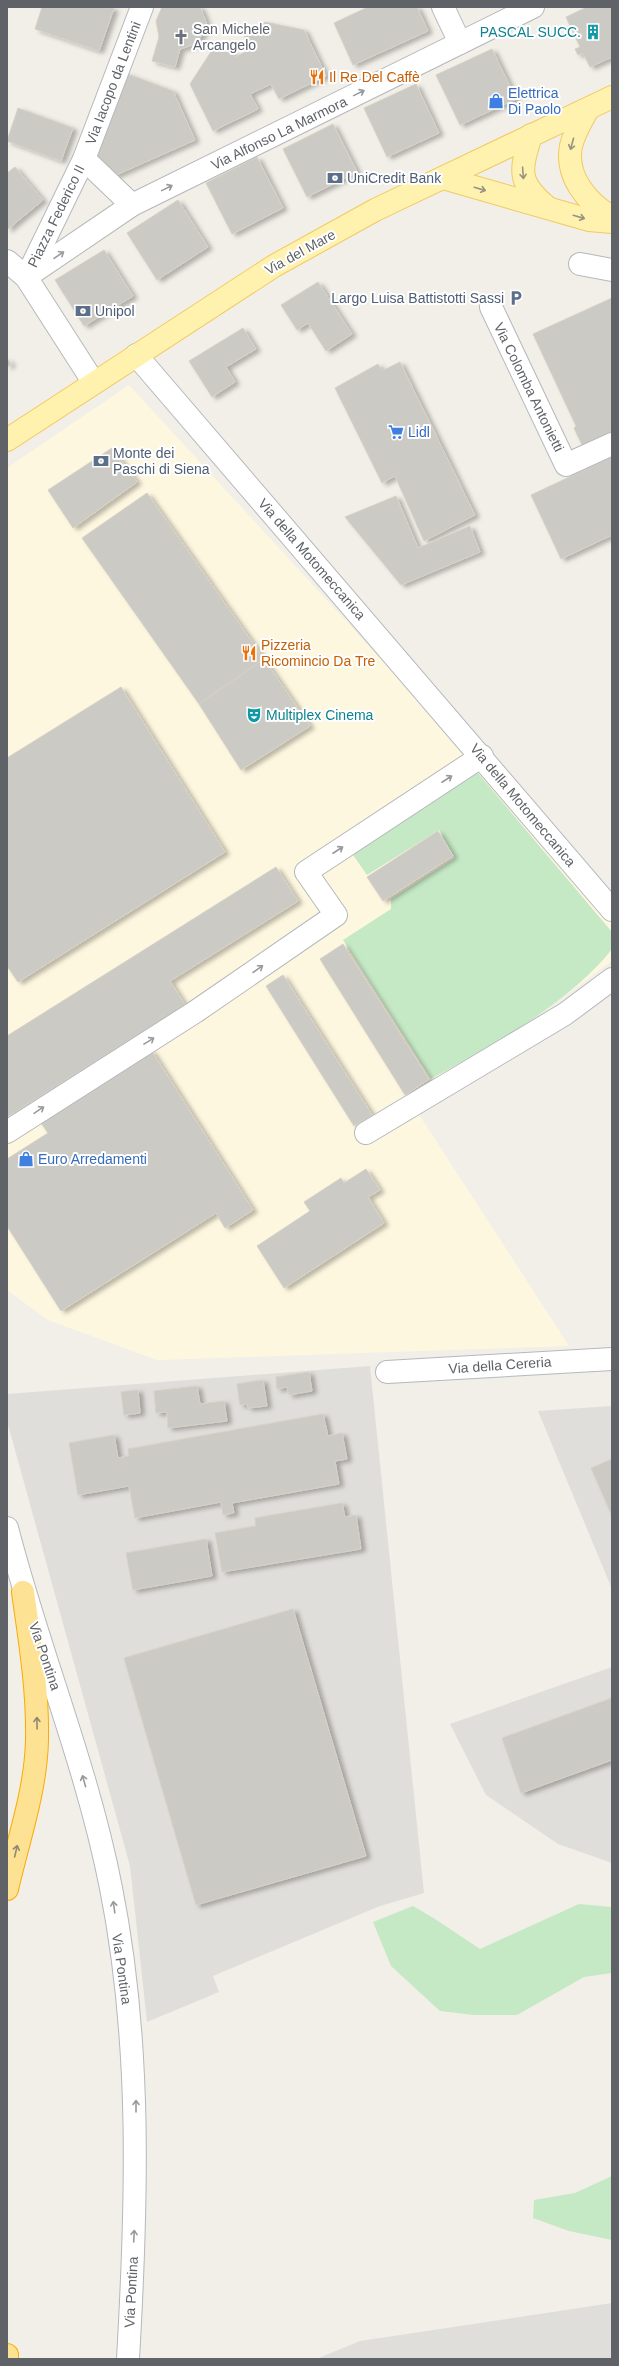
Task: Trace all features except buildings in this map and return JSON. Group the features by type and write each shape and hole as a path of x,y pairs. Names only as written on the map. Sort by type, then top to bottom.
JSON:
{"highway":[{"path":"7,1889 31,1788 37,1741 36,1686 23,1592"}],"main road":[{"name":"Via del Mare","path":"7,440 274,266 375,210 612,97"},
{"path":"588,109 572,144 570,158 579,187 590,201 612,217"},
{"path":"531,135 523,164 524,181 530,192 548,208"},
{"path":"443,178 589,220 612,222"}],"street":[{"name":"Via Iacopo da Lentini","path":"84,159 142,7"},
{"path":"443,7 460,43"},
{"name":"Via Alfonso La Marmora","path":"132,205 533,7"},
{"name":"Piazza Federico II","path":"84,159 132,205 26,277 84,159"},
{"path":"7,261 26,277 94,383"},
{"path":"580,264 612,270"},
{"name":"Via Colomba Antonietti","path":"491,307 566,465 612,444"},
{"name":"Via della Motomeccanica","path":"136,355 482,756 612,910"},
{"path":"7,1132 196,1012 336,915 306,872 482,756"},
{"path":"366,1133 565,1014 612,979"},
{"name":"Via della Cereria","path":"387,1372 612,1359"},
{"name":"Via Pontina","path":"7,1528 23,1592 73,1740 94,1816 111,1889 126,1995 136,2098 135,2221 128,2359"}],"shaded area":[{"path":"129,385 484,771 612,921 612,961 543,1012 407,1096 569,1346 157,1360 48,1320 7,1290 7,468"},
{"path":"370,1366 424,1893 380,1906 213,1976 219,1992 147,2022 130,1866 7,1421 7,1394"},
{"path":"612,1406 612,1589 538,1411"},
{"path":"612,1667 612,1863 558,1844 486,1795 450,1724"},
{"path":"612,2303 612,2359 316,2359 360,2341"}],"green space":[{"path":"477,772 612,932 612,949 595,969 552,1005 504,1038 431,1079 343,940 391,909 391,899 455,858 439,830 367,875 353,855 353,851"},
{"path":"579,1904 612,1907 612,1973 584,1977 517,2015 474,2015 440,2011 391,1966 373,1922 413,1906 480,1949"},
{"path":"612,2176 612,2240 569,2231 533,2218 534,2200 575,2193"}],"place":[{"name":"PASCAL SUCC.","path":"593,32"},
{"name":"San Michele Arcangelo","path":"181,37"},
{"name":"Il Re Del Caffè","path":"317,77"},
{"name":"Elettrica Di Paolo","path":"496,101"},
{"name":"UniCredit Bank","path":"335,178"},
{"name":"Largo Luisa Battistotti Sassi","path":"516,298"},
{"name":"Unipol","path":"83,311"},
{"name":"Lidl","path":"396,432"},
{"name":"Monte dei Paschi di Siena","path":"101,461"},
{"name":"Pizzeria Ricomincio Da Tre","path":"249,653"},
{"name":"Multiplex Cinema","path":"254,715"},
{"name":"Euro Arredamenti","path":"26,1159"}]}
